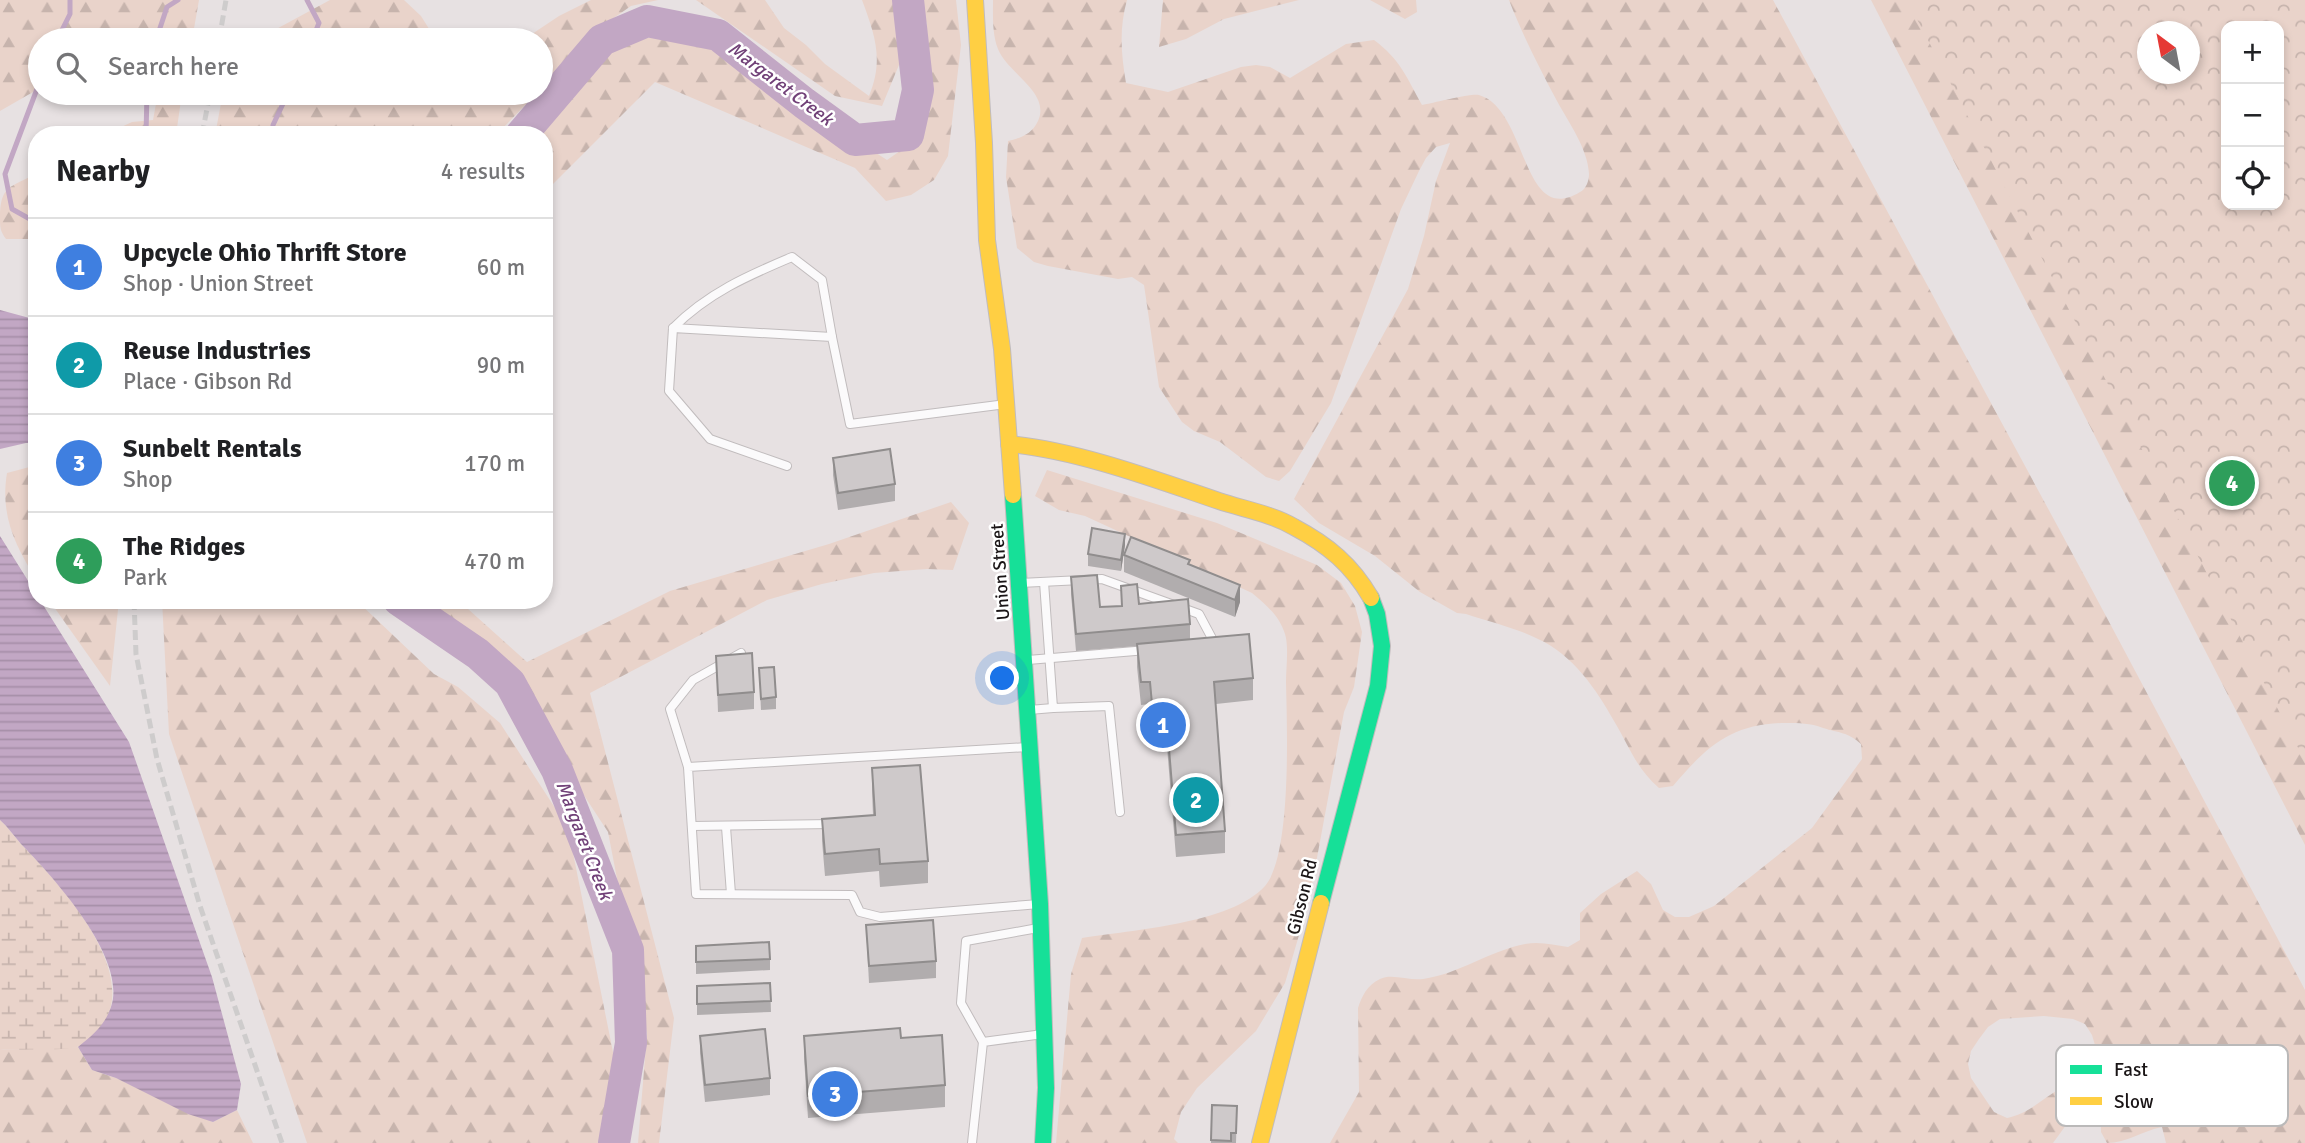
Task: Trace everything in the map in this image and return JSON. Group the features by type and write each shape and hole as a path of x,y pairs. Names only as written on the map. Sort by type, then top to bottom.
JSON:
{"main road":[{"name":"Union Street","path":"975,0 987,240 1001,343 1031,747 1046,1088 1043,1143"},
{"name":"Gibson Rd","path":"1009,444 1041,447 1280,519 1311,535 1354,571 1371,597 1377,614 1382,646 1378,686 1356,760 1260,1143"}],"lane":[{"path":"787,466 710,439 670,391 673,328 693,307 743,277 792,257 821,281 850,424 1006,404"},
{"path":"673,328 832,337"},
{"path":"1020,583 1102,579 1199,614 1214,644 1201,645"},
{"path":"1044,582 1053,708"},
{"path":"1025,660 1160,649"},
{"path":"741,653 693,680 670,709 688,766 696,894 852,895 860,912 880,917 1040,904"},
{"path":"1028,710 1109,706 1120,812"},
{"path":"688,766 1031,747"},
{"path":"692,826 836,824"},
{"path":"726,827 731,894"},
{"path":"972,1143 983,1042 961,1003 966,941 1041,928"},
{"path":"983,1042 1043,1034"}],"green space":[{"path":"0,0 199,0 194,28 28,28 28,95 0,111"},
{"path":"330,0 404,0 421,16 428,28 278,28"},
{"path":"591,0 658,0 631,6 605,24 553,77 553,28 541,28"},
{"path":"696,0 765,0 784,28 825,64 869,96 874,83 877,59 871,25 862,0 898,0 901,60 882,106 835,96"},
{"path":"919,0 956,0 961,45 948,156 934,180 911,195 886,201 855,168 655,82 553,184 553,126 546,126 592,73 598,60 609,50 634,39 677,36 703,45 766,81 887,160 910,144 927,120 927,24"},
{"path":"993,0 1127,0 1122,41 1126,83 1168,92 1241,67 1256,65 1270,67 1290,78 1346,44 1374,40 1397,62 1422,105 1479,95 1495,105 1507,121 1535,181 1546,194 1561,199 1584,189 1589,174 1588,165 1582,146 1538,64 1509,0 1773,0 2305,990 2305,1143 2166,1143 2162,1127 2107,1143 2101,1126 2288,1126 2288,1045 2095,1045 2085,1024 2073,1019 2044,1016 2000,1019 1988,1027 1979,1039 1971,1051 1968,1064 1971,1078 1994,1112 2007,1118 2024,1112 2056,1091 2056,1126 2065,1126 2053,1143 1330,1143 1359,1092 1358,1008 1366,991 1375,981 1385,977 1423,979 1436,976 1525,944 1542,943 1568,947 1580,940 1580,913 1601,894 1637,871 1651,884 1663,910 1675,917 1689,917 1714,906 1812,828 1862,759 1861,744 1847,735 1809,724 1786,723 1750,727 1709,749 1673,786 1659,788 1639,765 1591,685 1562,654 1521,632 1457,613 1420,592 1375,556 1319,523 1294,499 1408,289 1424,236 1436,181 1450,143 1436,147 1419,171 1401,209 1331,403 1290,471 1279,481 1266,477 1220,442 1194,431 1182,422 1159,387 1144,285 1132,277 1118,279 1034,262 1017,248 1006,177 1008,141 1022,137 1033,129 1040,111 1033,92 1003,58 994,31"},
{"path":"1163,0 1299,0 1224,19 1186,39 1159,47"},
{"path":"1370,0 1416,0 1417,12 1405,19"},
{"path":"1871,0 2305,0 2305,845"},
{"path":"1907,0 2305,0 2305,761"},
{"path":"156,105 180,105 177,126 123,126 132,122 153,120"},
{"path":"221,105 525,105 505,126 217,126"},
{"path":"28,178 28,239 6,239 1,231 2,199 13,185"},
{"path":"28,467 28,565 11,530 8,517 5,489 7,473"},
{"path":"1047,470 1217,523 1317,565 1341,583 1355,606 1362,632 1354,687 1344,712 1309,901 1285,983 1256,1031 1197,1088 1181,1112 1174,1139 1178,1143 1056,1143 1071,974 1082,938 1205,917 1249,899 1265,886 1274,870 1284,819 1287,757 1286,639 1276,616 1252,593 1085,516 1059,510 1035,496"},
{"path":"951,502 969,523 953,570 874,573 767,600 590,693 674,1018 659,1143 638,1143 647,1034 608,832 538,725 511,678 415,609 468,609 527,662 670,591 829,544"},
{"path":"55,609 118,609 110,686"},
{"path":"162,609 365,609 434,674 458,687 500,723 568,828 617,1072 606,1143 307,1143 169,734"},
{"path":"0,820 80,913 98,942 109,971 112,999 103,1024 75,1048 0,1050"},
{"path":"78,1047 92,1070 116,1078 213,1122 237,1110 253,1143 0,1143 0,1050"}],"shaded area":[{"path":"0,310 28,318 28,443 0,449"},
{"path":"0,536 28,581 28,609 46,609 129,742 212,977 241,1084 237,1110 213,1122 188,1114 116,1078 92,1070 78,1047 102,1024 111,1007 113,987 108,965 98,942 68,897 0,820"}],"building":[{"path":"890,449 895,484 838,493 833,458"},
{"path":"1092,528 1125,534 1121,560 1088,554"},
{"path":"1131,537 1190,560 1188,564 1240,585 1235,600 1124,555"},
{"path":"1097,575 1100,607 1122,606 1121,586 1137,584 1139,604 1188,599 1190,624 1076,634 1071,577"},
{"path":"1249,634 1253,678 1214,682 1225,831 1176,835 1167,724 1154,726 1150,682 1141,682 1137,644"},
{"path":"752,653 754,692 718,695 716,656"},
{"path":"774,667 776,697 761,699 759,668"},
{"path":"920,765 928,861 880,864 879,849 825,854 822,819 875,815 872,768"},
{"path":"933,920 936,961 869,966 866,925"},
{"path":"769,942 770,959 696,962 696,946"},
{"path":"770,983 771,1001 697,1004 697,986"},
{"path":"900,1028 901,1038 942,1035 945,1085 808,1096 804,1036"},
{"path":"765,1029 770,1078 705,1085 700,1036"},
{"path":"1212,1105 1237,1106 1236,1133 1231,1133 1231,1141 1211,1140"}],"waterway":[{"path":"63,28 70,14 70,0"},
{"path":"160,28 167,7 178,0"},
{"path":"307,0 319,23 317,28"},
{"name":"Margaret Creek","path":"553,97 602,40 647,21 718,35 855,140 908,135 918,90 908,0"},
{"path":"28,218 12,209 5,174 31,105"},
{"path":"146,126 147,105"},
{"path":"273,126 282,105"},
{"name":"Margaret Creek","path":"529,126 547,105"},
{"name":"Margaret Creek","path":"412,609 478,654 510,683 557,770 628,950 631,1043 614,1143"}],"railway":[{"path":"221,28 226,0"},
{"path":"204,126 208,105"},
{"path":"134,609 136,654 157,759 200,906 282,1143"}],"traffic: fast":[{"path":"1013,495 1040,904 1046,1088 1043,1143"},
{"path":"1321,903 1378,686 1382,646 1377,614 1371,598"}],"traffic: slow":[{"path":"975,0 987,240 1002,349 1013,495"},
{"path":"1009,444 1088,459 1285,522 1338,557 1356,576 1371,598"},
{"path":"1260,1143 1321,903"}],"place":[{"name":"The Ridges","path":"2232,483"},
{"name":"Upcycle Ohio Thrift Store","path":"1163,725"},
{"name":"Reuse Industries","path":"1196,800"},
{"name":"Sunbelt Rentals","path":"835,1094"}]}
